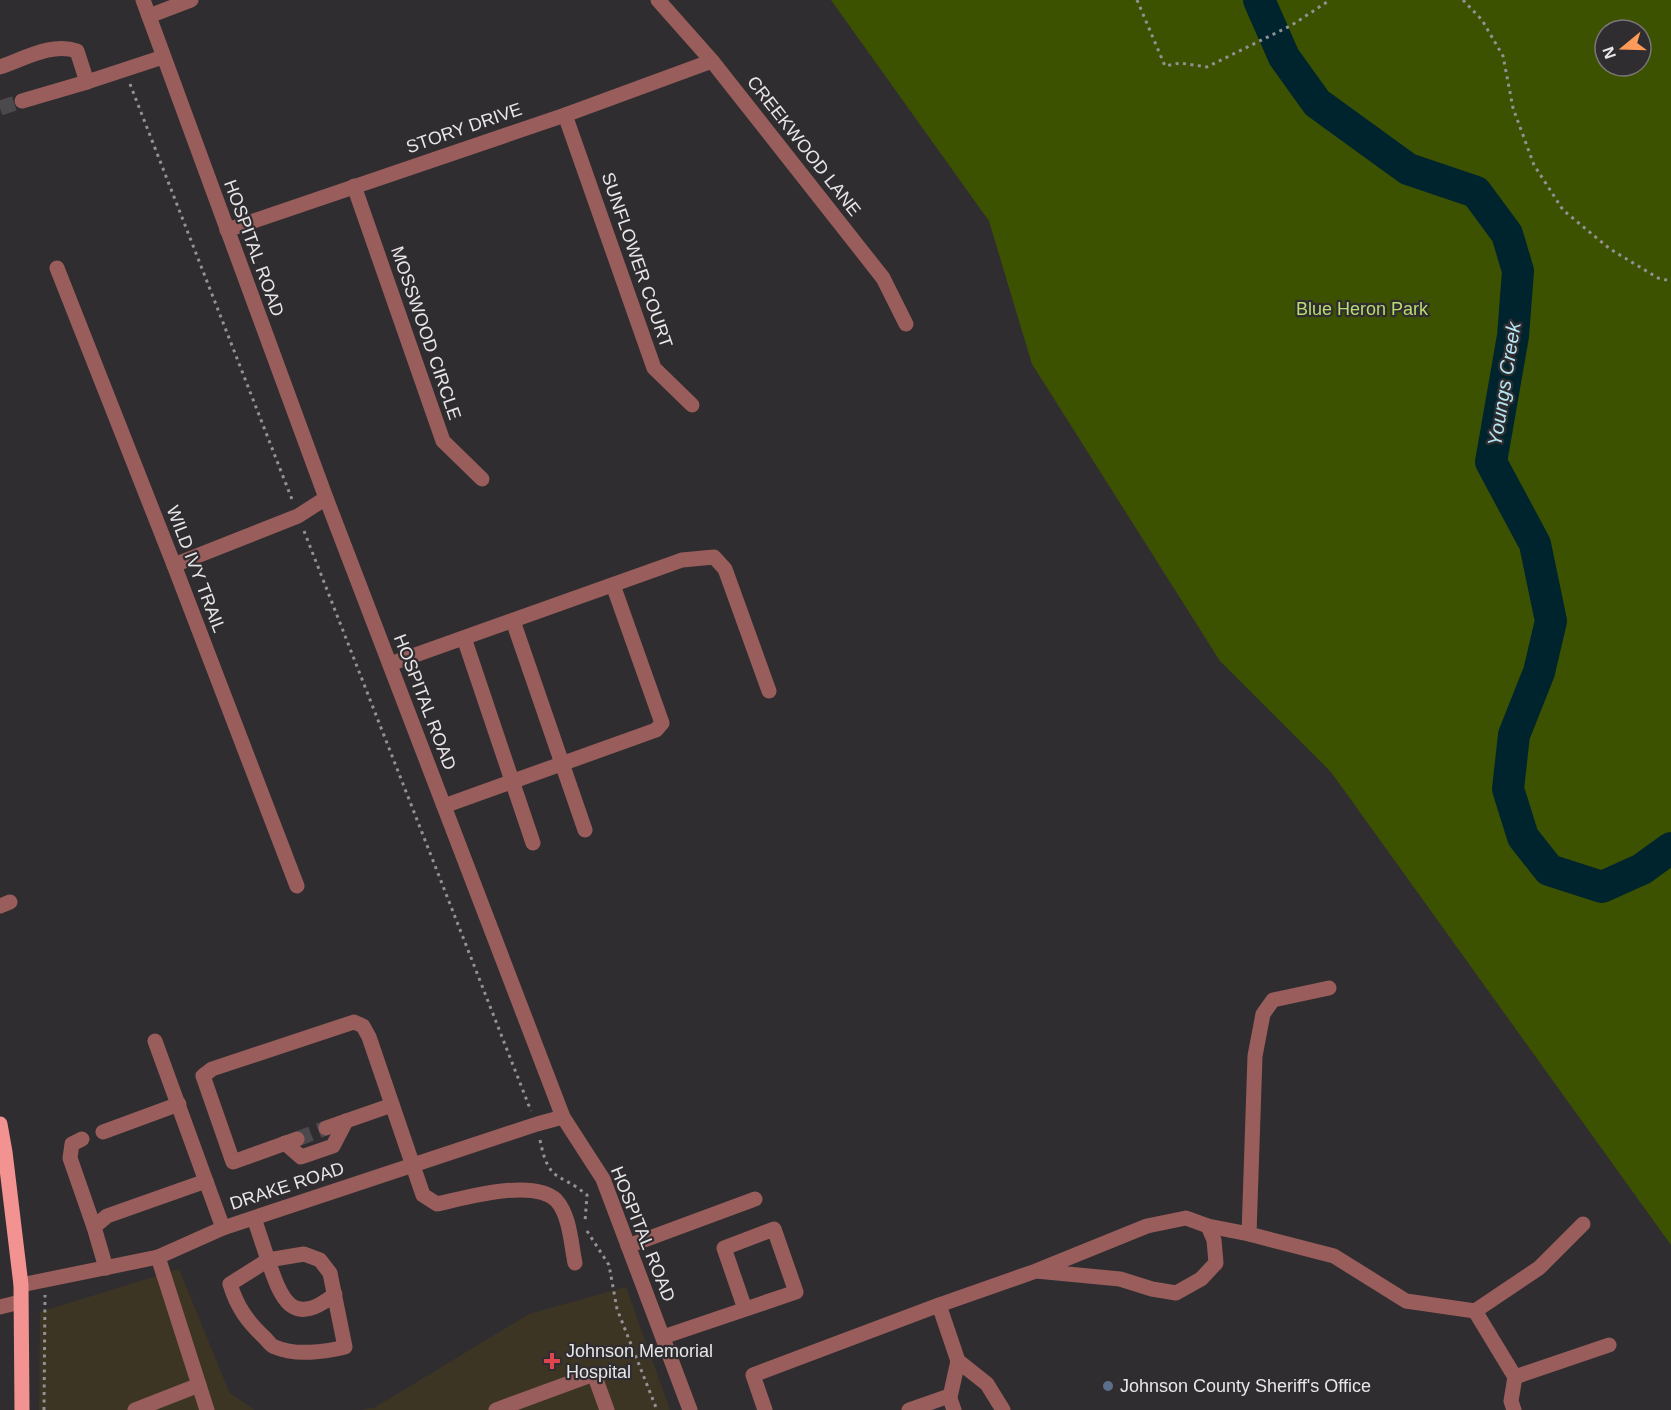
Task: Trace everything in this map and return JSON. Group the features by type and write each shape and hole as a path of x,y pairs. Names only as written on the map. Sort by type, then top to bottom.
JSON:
{"main road":[{"path":"0,1124 21,1285 22,1410"}],"street":[{"name":"HOSPITAL ROAD","path":"143,0 326,498 563,1117 603,1179 690,1410"},
{"path":"149,16 190,0"},
{"name":"CREEKWOOD LANE","path":"658,0 712,61 883,278 906,324"},
{"path":"0,67 56,47 68,47 77,51 87,82"},
{"path":"22,101 163,57"},
{"name":"STORY DRIVE","path":"227,230 565,115 712,61"},
{"name":"SUNFLOWER COURT","path":"565,115 654,368 692,405"},
{"name":"MOSSWOOD CIRCLE","path":"354,186 443,441 482,479"},
{"name":"WILD IVY TRAIL","path":"57,268 297,886"},
{"path":"174,565 298,516 326,498"},
{"path":"390,664 682,560 714,557 725,569 769,691"},
{"path":"444,806 656,730 662,723 613,585"},
{"path":"513,621 585,831"},
{"path":"464,638 533,843"},
{"path":"1249,1234 1255,1056 1263,1014 1273,1000 1329,988"},
{"path":"346,1121 333,1146 301,1157 291,1141 233,1162 203,1076 212,1070 354,1022 363,1026 369,1037 423,1195 437,1204 502,1191 535,1190 555,1200 568,1224 574,1263"},
{"path":"155,1041 223,1228"},
{"path":"103,1132 179,1104"},
{"path":"327,1128 392,1105"},
{"name":"DRAKE ROAD","path":"21,1285 158,1257 223,1228 412,1164 563,1117"},
{"path":"82,1139 72,1144 70,1158 106,1268"},
{"path":"94,1227 107,1216 206,1181"},
{"path":"628,1246 755,1199"},
{"path":"254,1218 278,1290 288,1304 300,1310 313,1309 335,1294"},
{"path":"765,1410 753,1375 1036,1271 1147,1226 1186,1218 1208,1226 1334,1256 1406,1301 1475,1311 1539,1268 1583,1224"},
{"path":"1036,1271 1120,1279 1152,1289 1176,1293 1201,1280 1216,1263 1215,1240 1208,1226"},
{"path":"663,1337 745,1310 796,1292 774,1229 724,1248 745,1310"},
{"path":"304,1254 320,1260 330,1273 345,1347 324,1352 308,1352 274,1347 247,1321 230,1284 268,1260 304,1254"},
{"path":"158,1257 207,1410"},
{"path":"0,1307 20,1302"},
{"path":"909,1410 952,1403 958,1361 939,1305"},
{"path":"1475,1311 1515,1377 1511,1401 1514,1410"},
{"path":"1515,1377 1609,1345"},
{"path":"958,1361 987,1384 1003,1410"},
{"path":"501,1409 594,1374 607,1410"},
{"path":"135,1410 199,1385"}],"path":[{"path":"1137,0 1165,66 1180,63 1207,67 1292,25 1330,0"},
{"path":"1463,0 1482,20 1503,56 1514,108 1534,165 1563,210 1610,249 1658,278 1671,281"},
{"path":"124,71 520,1088 537,1124 545,1164 550,1172 577,1186 587,1195 585,1221 588,1232 609,1265 617,1309 657,1410"},
{"path":"44,1410 46,1307"}],"shaded area":[{"path":"179,1269 229,1392 254,1410 39,1410 40,1312"},
{"name":"Johnson Memorial Hospital","path":"626,1287 670,1410 359,1410 374,1408 529,1314"}],"green space":[{"name":"Blue Heron Park","path":"831,0 1671,0 1671,1245 1331,772 1220,661 1032,364 989,221"}],"waterway":[{"name":"Youngs Creek","path":"1259,0 1284,57 1317,103 1408,169 1476,192 1507,234 1518,271 1513,336 1491,462 1535,544 1551,621 1539,672 1514,735 1508,789 1523,837 1549,870 1602,887 1642,869 1671,848"}],"tunnel":[{"path":"0,108 22,101"},
{"path":"297,1139 326,1128"}],"place":[{"name":"Johnson Memorial Hospital","path":"552,1361"},
{"name":"Johnson County Sheriff's Office","path":"1108,1386"}]}
